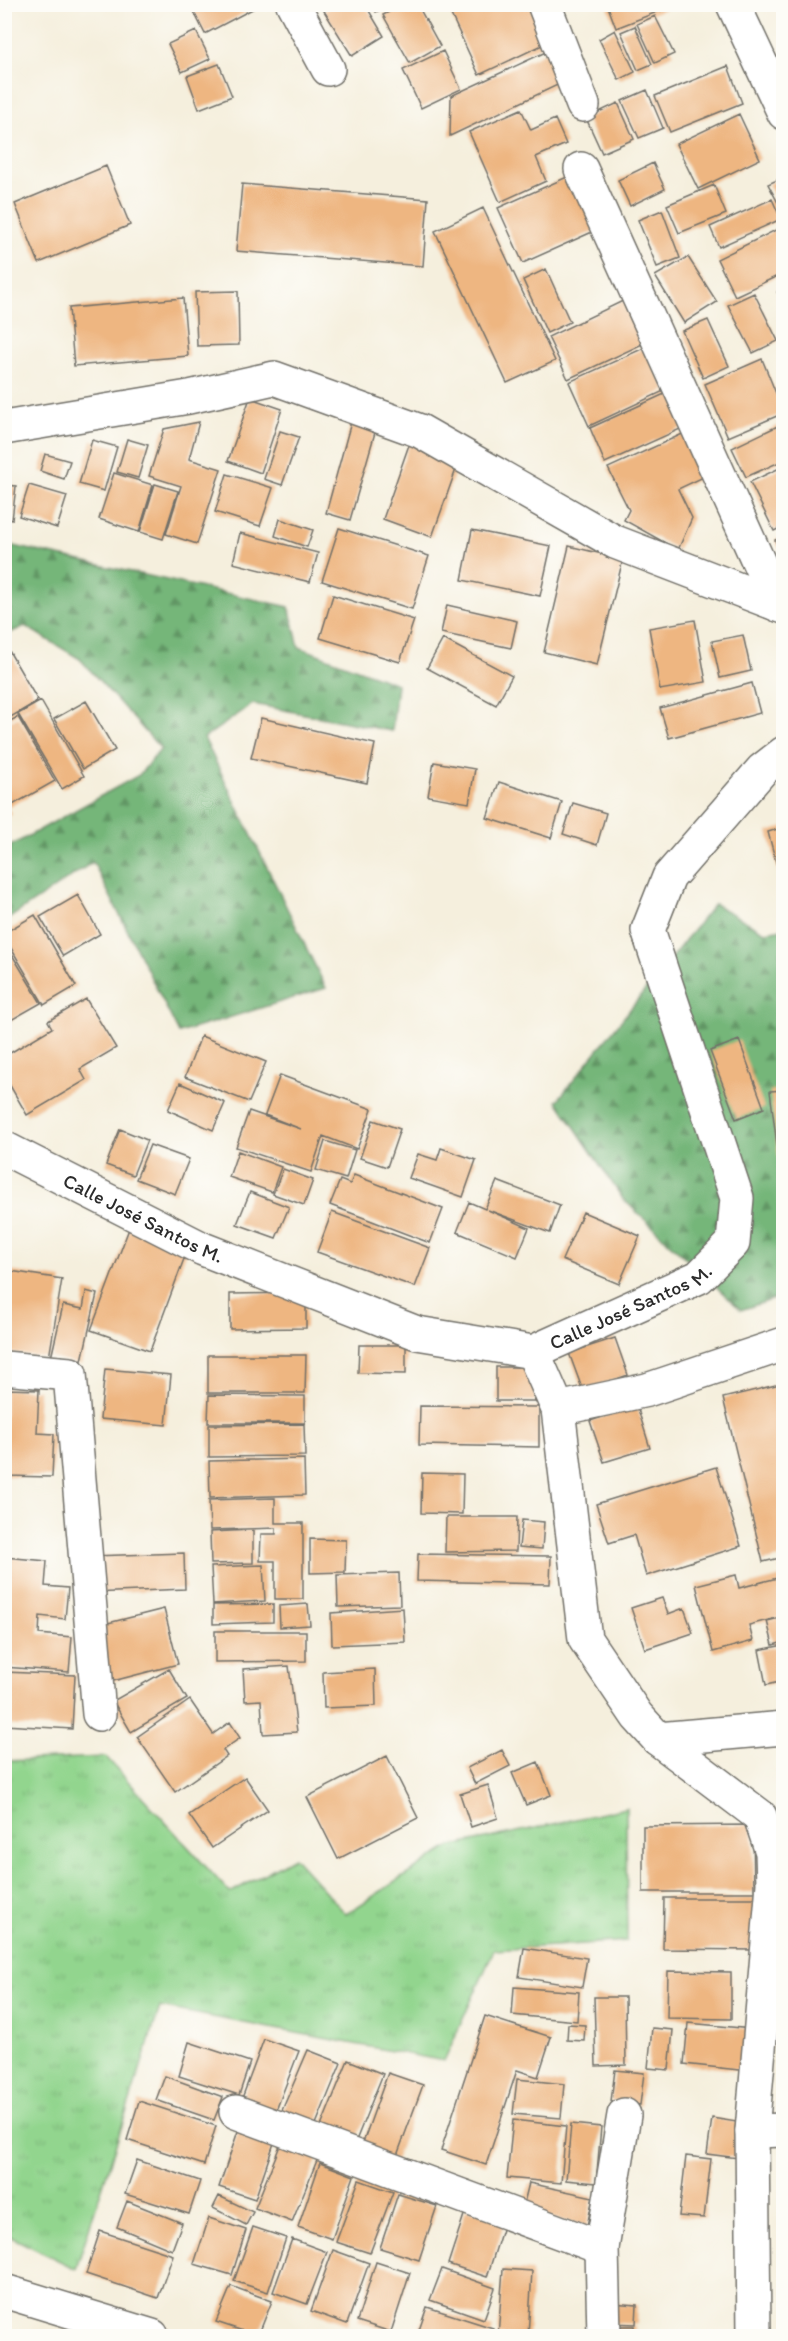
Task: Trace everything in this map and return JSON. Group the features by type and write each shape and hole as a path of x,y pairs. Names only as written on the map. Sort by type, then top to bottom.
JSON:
{"street":[{"path":"293,4 328,69"},
{"path":"544,4 583,105"},
{"path":"734,4 783,113"},
{"path":"581,169 781,606"},
{"path":"4,428 189,397 274,378 420,431 615,542 781,606"},
{"name":"Calle José Santos M.","path":"8,1154 203,1249 417,1333 533,1352 699,1277 733,1243 737,1198 648,930 669,877 762,770 783,753"},
{"path":"558,1409 647,1390 783,1344"},
{"path":"533,1352 558,1409 585,1639 637,1716 658,1739 760,1816 772,1852 773,1884 752,2131 754,2337"},
{"path":"4,1368 70,1374 99,1714"},
{"path":"658,1739 783,1728"},
{"path":"236,2112 602,2248"},
{"path":"604,2337 602,2248 624,2115"},
{"path":"752,2131 783,2130"},
{"path":"4,2290 152,2337"}],"green space":[{"path":"5,544 289,607 299,647 397,684 392,731 253,704 204,738 326,988 179,1033 93,862 5,921 5,849 139,775 161,749 80,659 25,626 5,635"},
{"path":"714,904 765,932 783,929 783,1296 741,1310 623,1199 557,1101"},
{"path":"106,1757 230,1893 294,1857 346,1914 449,1847 626,1808 627,1941 494,1950 444,2061 160,2007 76,2269 5,2234 5,1761"}],"building":[{"path":"190,4 262,4 205,34"},
{"path":"334,4 365,4 384,36 352,56 324,11"},
{"path":"373,4 392,4 376,12"},
{"path":"404,4 417,4 440,46 410,63 383,15"},
{"path":"607,4 675,4 675,5 616,28"},
{"path":"454,5 539,5 555,39 479,75 448,8"},
{"path":"655,16 674,54 655,63 637,24"},
{"path":"635,26 652,64 638,70 621,32"},
{"path":"615,30 635,72 619,80 599,39"},
{"path":"196,31 210,59 182,72 168,44"},
{"path":"550,50 566,81 450,136 451,96"},
{"path":"443,51 461,89 421,108 403,70"},
{"path":"219,64 232,96 199,109 187,76"},
{"path":"728,66 742,103 670,132 655,96"},
{"path":"647,90 663,128 639,138 622,101"},
{"path":"618,103 634,139 602,153 586,118"},
{"path":"521,109 531,130 555,119 566,144 536,157 546,181 500,202 469,132"},
{"path":"739,114 760,159 698,189 676,144"},
{"path":"653,163 665,189 630,206 618,180"},
{"path":"106,166 130,225 39,263 15,204"},
{"path":"576,173 601,228 523,263 498,208"},
{"path":"784,177 784,214 768,184"},
{"path":"242,184 428,199 423,266 236,251"},
{"path":"714,185 726,214 679,233 667,205"},
{"path":"772,199 781,219 719,247 710,227"},
{"path":"483,208 555,361 507,383 435,231"},
{"path":"662,210 680,258 657,267 638,220"},
{"path":"784,226 784,273 735,296 717,259"},
{"path":"688,257 717,302 684,323 655,276"},
{"path":"546,269 570,322 547,333 523,280"},
{"path":"784,289 784,305 777,292"},
{"path":"238,291 239,345 197,346 195,292"},
{"path":"754,293 778,341 753,353 728,305"},
{"path":"183,298 188,356 74,366 69,308"},
{"path":"629,298 649,341 568,379 548,337"},
{"path":"708,320 729,366 703,378 682,331"},
{"path":"646,347 666,390 589,426 569,382"},
{"path":"762,359 784,413 728,437 705,384"},
{"path":"671,391 687,426 605,463 590,428"},
{"path":"250,398 282,409 261,473 228,461"},
{"path":"199,422 189,459 221,469 197,544 166,534 181,486 149,476 164,429"},
{"path":"351,422 376,429 350,520 326,513"},
{"path":"784,423 784,460 746,477 732,448"},
{"path":"280,431 299,437 282,485 264,479"},
{"path":"689,431 710,474 678,489 692,518 678,550 624,520 629,510 608,468"},
{"path":"127,439 148,445 138,478 117,472"},
{"path":"92,440 117,447 104,491 79,484"},
{"path":"410,442 460,458 432,537 383,519"},
{"path":"45,454 70,461 64,479 40,471"},
{"path":"784,466 784,526 774,531 750,482"},
{"path":"114,473 153,485 139,532 99,519"},
{"path":"227,474 273,488 260,526 215,512"},
{"path":"155,484 178,491 163,539 140,532"},
{"path":"4,485 16,486 12,520 4,519"},
{"path":"29,485 67,496 57,528 19,516"},
{"path":"280,519 313,530 307,547 275,536"},
{"path":"339,528 429,556 412,609 322,581"},
{"path":"472,530 551,546 540,596 462,580"},
{"path":"240,533 318,553 310,582 233,563"},
{"path":"784,536 784,557 775,540"},
{"path":"569,546 623,559 597,665 544,652"},
{"path":"333,595 414,620 400,662 320,638"},
{"path":"447,605 517,621 511,648 441,633"},
{"path":"695,620 706,682 660,690 649,628"},
{"path":"743,635 751,671 720,678 712,641"},
{"path":"443,639 512,676 496,705 427,668"},
{"path":"9,651 38,701 4,721 4,653"},
{"path":"752,683 760,713 669,738 660,708"},
{"path":"41,701 84,776 62,789 18,714"},
{"path":"86,701 115,750 83,769 54,719"},
{"path":"18,717 55,781 9,807 4,800 4,724"},
{"path":"261,718 375,744 367,783 251,758"},
{"path":"434,762 475,769 469,803 428,796"},
{"path":"499,782 562,802 551,838 487,818"},
{"path":"5,803 11,814 5,818"},
{"path":"573,803 606,813 597,845 563,834"},
{"path":"784,827 784,876 780,877 768,832"},
{"path":"78,895 100,934 63,956 40,917"},
{"path":"35,915 76,986 44,1005 4,936 4,933"},
{"path":"11,953 41,1003 4,1024 4,957"},
{"path":"86,999 116,1048 80,1069 86,1080 27,1115 5,1077 5,1056 52,1028 48,1021"},
{"path":"201,1036 266,1062 249,1102 185,1077"},
{"path":"739,1040 764,1108 736,1119 710,1051"},
{"path":"280,1075 372,1109 357,1149 323,1136 311,1172 236,1147 249,1111 301,1129 265,1115"},
{"path":"180,1083 225,1103 213,1130 168,1110"},
{"path":"784,1090 784,1161 779,1161 770,1091"},
{"path":"373,1120 400,1129 387,1167 360,1158"},
{"path":"120,1129 147,1140 133,1175 106,1165"},
{"path":"325,1141 355,1150 346,1179 316,1170"},
{"path":"150,1145 189,1159 175,1194 136,1179"},
{"path":"441,1148 476,1160 463,1197 409,1178 418,1154 437,1160"},
{"path":"238,1151 281,1167 272,1192 229,1177"},
{"path":"283,1169 313,1180 304,1205 273,1194"},
{"path":"354,1175 443,1209 430,1243 330,1205 340,1180 350,1184"},
{"path":"497,1181 560,1205 550,1233 488,1210 529,1228 517,1257 457,1232 469,1202 485,1209"},
{"path":"250,1192 289,1207 276,1238 237,1224"},
{"path":"332,1212 430,1248 415,1287 317,1252"},
{"path":"583,1212 640,1236 619,1284 562,1260"},
{"path":"130,1226 188,1248 150,1351 91,1330"},
{"path":"10,1271 62,1279 49,1358 4,1352 4,1306"},
{"path":"86,1291 97,1294 81,1365 51,1358 63,1305 83,1309"},
{"path":"306,1293 306,1328 230,1329 230,1294"},
{"path":"615,1338 628,1375 583,1391 569,1353"},
{"path":"359,1345 406,1345 406,1374 358,1373"},
{"path":"208,1355 306,1355 305,1393 208,1393"},
{"path":"496,1367 535,1367 535,1401 496,1401"},
{"path":"105,1369 171,1375 166,1425 100,1419"},
{"path":"784,1383 784,1557 763,1562 723,1398"},
{"path":"5,1389 39,1390 37,1433 54,1434 52,1477 5,1476"},
{"path":"209,1395 305,1396 305,1423 208,1423"},
{"path":"420,1406 539,1407 539,1447 419,1445"},
{"path":"637,1406 650,1448 604,1462 590,1421"},
{"path":"304,1424 305,1456 209,1457 209,1425"},
{"path":"304,1459 305,1495 210,1498 209,1461"},
{"path":"716,1467 741,1546 646,1576 634,1535 609,1543 596,1504"},
{"path":"422,1473 463,1474 462,1514 421,1513"},
{"path":"275,1498 275,1523 303,1523 303,1599 275,1599 275,1561 260,1561 261,1534 276,1534 276,1528 210,1530 209,1500"},
{"path":"446,1517 517,1517 516,1551 445,1552"},
{"path":"522,1520 544,1522 542,1549 519,1547"},
{"path":"253,1530 253,1563 211,1564 210,1532"},
{"path":"310,1539 346,1540 345,1572 310,1573"},
{"path":"184,1553 185,1589 92,1593 91,1556"},
{"path":"418,1554 551,1556 550,1584 417,1581"},
{"path":"4,1557 47,1561 45,1586 68,1588 65,1619 40,1616 39,1634 72,1637 69,1672 4,1667"},
{"path":"263,1565 265,1601 213,1604 211,1567"},
{"path":"784,1565 784,1579 783,1580 779,1566"},
{"path":"399,1573 400,1605 338,1607 337,1575"},
{"path":"736,1575 739,1588 781,1577 784,1616 749,1625 753,1641 713,1652 696,1585"},
{"path":"662,1598 668,1614 684,1608 693,1633 645,1649 631,1608"},
{"path":"273,1604 273,1622 213,1624 213,1605"},
{"path":"308,1604 310,1625 280,1627 279,1606"},
{"path":"403,1608 405,1642 332,1645 331,1613"},
{"path":"164,1609 178,1664 109,1682 96,1626"},
{"path":"784,1617 784,1642 773,1645 767,1621"},
{"path":"215,1631 306,1631 306,1661 215,1662"},
{"path":"784,1645 784,1681 766,1685 759,1650"},
{"path":"289,1666 297,1732 263,1734 261,1700 245,1701 243,1669"},
{"path":"169,1669 187,1699 131,1732 113,1701"},
{"path":"375,1669 376,1706 324,1708 323,1672"},
{"path":"4,1672 75,1675 72,1729 4,1725"},
{"path":"190,1700 213,1734 230,1722 240,1738 223,1750 227,1756 175,1792 137,1737"},
{"path":"502,1750 510,1766 475,1784 467,1768"},
{"path":"387,1756 418,1818 338,1859 307,1797"},
{"path":"538,1762 551,1795 526,1805 512,1773"},
{"path":"245,1777 268,1810 212,1848 189,1815"},
{"path":"488,1785 498,1818 471,1827 460,1794"},
{"path":"753,1825 754,1892 643,1892 643,1826"},
{"path":"664,1898 757,1898 757,1950 663,1949"},
{"path":"524,1948 587,1958 582,1987 519,1977"},
{"path":"668,1971 731,1972 731,2019 667,2018"},
{"path":"514,1987 579,1992 577,2021 512,2015"},
{"path":"594,1997 625,1997 626,2065 596,2066"},
{"path":"485,2016 551,2037 538,2077 517,2070 486,2165 441,2150"},
{"path":"688,2023 752,2029 748,2071 684,2064"},
{"path":"568,2024 585,2025 584,2041 567,2040"},
{"path":"652,2028 673,2030 669,2070 648,2068"},
{"path":"264,2039 299,2051 275,2113 241,2101"},
{"path":"189,2042 250,2062 239,2095 179,2076"},
{"path":"308,2050 341,2063 314,2129 280,2115"},
{"path":"348,2060 383,2074 355,2143 320,2129"},
{"path":"615,2070 644,2073 640,2105 611,2101"},
{"path":"388,2073 423,2085 395,2161 361,2148"},
{"path":"165,2076 223,2097 214,2120 156,2100"},
{"path":"517,2079 564,2084 561,2118 513,2114"},
{"path":"139,2101 216,2126 204,2165 127,2140"},
{"path":"712,2118 743,2123 738,2158 707,2154"},
{"path":"513,2120 566,2126 561,2183 507,2178"},
{"path":"571,2124 601,2127 596,2183 566,2180"},
{"path":"238,2131 274,2143 255,2199 219,2187"},
{"path":"281,2143 318,2158 292,2222 255,2208"},
{"path":"686,2156 711,2159 704,2218 679,2216"},
{"path":"137,2160 200,2181 189,2214 125,2194"},
{"path":"320,2163 354,2176 332,2239 298,2227"},
{"path":"359,2180 393,2192 370,2253 336,2242"},
{"path":"529,2183 593,2197 587,2226 522,2211"},
{"path":"398,2194 437,2206 419,2260 380,2248"},
{"path":"219,2196 253,2212 246,2225 213,2208"},
{"path":"127,2201 182,2223 172,2250 117,2227"},
{"path":"466,2209 505,2220 487,2277 448,2264"},
{"path":"209,2218 246,2230 232,2275 194,2264"},
{"path":"253,2227 286,2238 268,2292 234,2281"},
{"path":"100,2231 173,2255 158,2298 86,2274"},
{"path":"292,2239 327,2252 307,2304 273,2292"},
{"path":"333,2250 369,2263 347,2324 311,2311"},
{"path":"376,2262 410,2273 391,2332 357,2321"},
{"path":"442,2269 495,2288 484,2319 430,2300"},
{"path":"503,2269 532,2271 528,2336 498,2336"},
{"path":"231,2286 272,2301 258,2336 216,2322"},
{"path":"611,2303 637,2305 636,2324 610,2323"},
{"path":"427,2307 493,2328 490,2336 417,2336"},
{"path":"612,2326 634,2326 634,2336 612,2336"}]}
